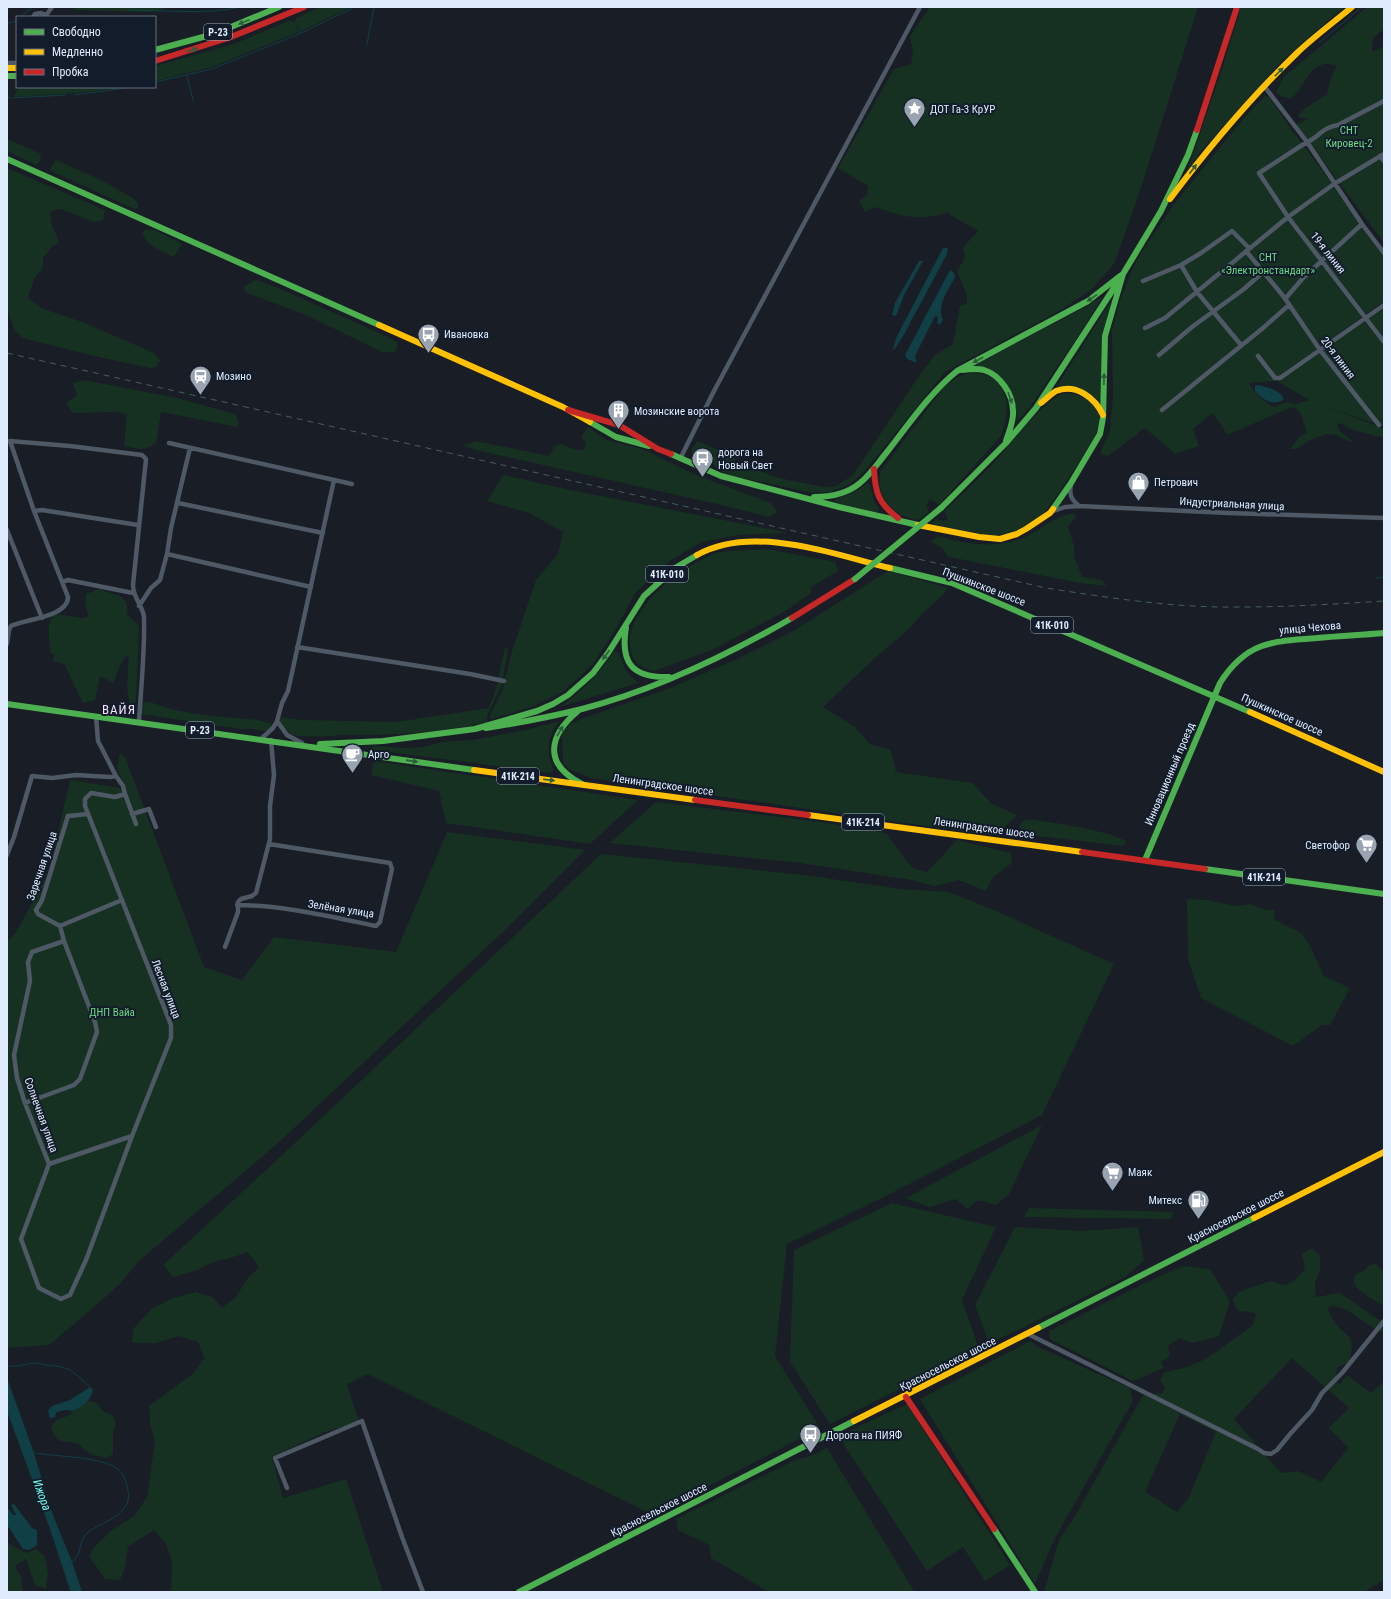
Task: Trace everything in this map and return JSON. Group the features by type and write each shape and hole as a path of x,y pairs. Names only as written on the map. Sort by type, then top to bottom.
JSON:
{"main road":[{"name":"Р-23","path":"156,50 214,34 279,7"},
{"name":"Р-23","path":"156,61 218,43 275,21 304,7"},
{"path":"1161,211 1200,111 1233,7"},
{"path":"1161,211 1183,166 1196,132 1237,7"},
{"name":"Р-23","path":"7,704 306,745 383,741 520,723 579,710 678,676 742,647 776,629 855,579 941,508 1006,443 1036,408 1123,274 1161,211 1206,152 1233,119 1290,60 1352,7"},
{"path":"7,159 568,410 607,432 625,440 655,447"},
{"path":"801,497 819,498 842,492 860,483 874,469 941,384 957,371 1088,301 1123,274"},
{"path":"568,410 611,422 630,431 655,447 721,476 801,497 972,536 1000,539 1026,530 1050,513 1071,483 1097,440 1104,418 1105,336 1123,274"},
{"path":"957,371 976,369 984,370 992,374 1006,388 1013,406 1014,417 1006,443"},
{"path":"1036,408 1058,391 1073,390 1082,393 1094,401 1100,408 1104,418"},
{"path":"607,432 606,425 611,422"},
{"path":"625,440 630,436 630,431"},
{"path":"874,469 874,485 877,497 890,512 902,520"},
{"name":"Пушкинское шоссе","path":"475,729 537,711 568,695 593,673 608,653 644,596 659,581 675,568 705,551 722,545 756,541 790,544 952,583 987,596 1384,772"},
{"path":"627,623 623,643 625,656 630,665 641,674 651,677 678,676"},
{"name":"улица Чехова","path":"1214,696 1226,673 1236,660 1247,652 1271,642 1384,633"},
{"name":"Инновационный проезд","path":"1145,860 1214,696"},
{"name":"41К-214","path":"579,710 560,729 554,748 555,758 559,768 566,775 582,784"},
{"name":"41К-214","path":"306,745 359,754 582,784"},
{"name":"Ленинградское шоссе","path":"582,784 1145,860 1384,894"},
{"name":"Красносельское шоссе","path":"520,1592 1384,1152"},
{"path":"906,1396 1035,1592"}],"street":[{"path":"34,16 38,13 45,16 52,7"},
{"path":"680,459 714,392 920,7"},
{"path":"1264,86 1307,142 1334,184 1384,253"},
{"path":"1307,142 1312,141 1323,130 1330,126 1338,125 1384,100"},
{"name":"19-я линия","path":"1307,142 1259,173 1288,217 1384,342"},
{"path":"1145,328 1165,318 1288,217 1334,184 1382,155 1384,161"},
{"path":"1285,299 1303,278 1362,224"},
{"name":"20-я линия","path":"1181,265 1201,254 1232,231 1262,273 1289,304 1320,350 1379,425"},
{"path":"1143,281 1181,265 1197,292 1241,345"},
{"path":"1158,355 1262,273"},
{"path":"1162,410 1289,304"},
{"path":"1258,356 1275,378 1280,378 1384,305"},
{"path":"7,644 11,626 42,618 65,607 68,602 68,597 34,511 10,441 70,446 142,455 146,459 138,525 133,593 144,614 144,636 138,722"},
{"path":"169,443 352,484"},
{"path":"139,606 151,588 160,580 190,448"},
{"path":"261,739 273,728 277,721 282,703 288,691 334,480"},
{"path":"1071,483 1069,493 1071,498 1079,506"},
{"path":"178,503 322,533"},
{"name":"Индустриальная улица","path":"1050,513 1065,507 1079,506 1384,518"},
{"path":"34,511 42,510 138,525"},
{"path":"7,530 42,618"},
{"path":"167,554 311,587"},
{"path":"62,582 68,580 133,593"},
{"path":"297,647 470,674 504,681"},
{"path":"96,716 98,741 116,776 123,786 136,824"},
{"path":"277,721 286,735 306,745"},
{"path":"225,947 238,912 237,905 241,899 252,896 256,893 269,844 270,806 274,775 271,740"},
{"path":"7,855 14,837 32,776 52,778 76,775 116,776"},
{"name":"Лесная улица","path":"61,1299 70,1295 86,1260 132,1136 171,1038 171,1025 85,806 85,799 91,793 115,797 125,794"},
{"path":"132,814 149,809 156,827"},
{"name":"Заречная улица","path":"60,926 38,914 36,910 42,900 68,816 88,814"},
{"name":"Зелёная улица","path":"237,905 256,905 376,926 380,922 392,869 390,863 269,844"},
{"path":"25,1103 74,1085 80,1079 96,1032 95,1022 64,942 60,926 122,900"},
{"name":"Солнечная улица","path":"61,1299 39,1288 22,1239 49,1164 25,1103 17,1078 14,1055 30,980 28,962 32,952 64,942"},
{"path":"49,1164 132,1136"},
{"path":"1028,1334 1144,1391 1258,1449 1264,1454 1271,1454 1277,1450 1291,1432 1312,1410 1322,1393 1342,1373 1384,1321"},
{"path":"288,1488 275,1458 362,1421 402,1537 423,1592"}],"green space":[{"path":"74,7 174,7 149,12 75,10"},
{"path":"320,7 352,7 301,31 299,25 296,26 299,32 212,67 156,81 156,66 234,44 290,20 291,22 296,21 296,18"},
{"path":"930,7 1198,7 1142,185 1114,264 1091,290 1059,311 945,372 864,472 850,484 831,492 812,493 728,475 716,467 707,458 696,458 691,449 697,441 733,456 737,465 746,470 760,471 775,477 823,487 835,487 853,475 921,373 936,354 953,344 960,306 967,303 967,295 957,272 965,257 963,247 978,231 947,213 928,217 911,217 875,207 865,212 859,201 867,195 868,186 838,168 894,69 911,64 913,52 910,36"},
{"path":"1241,7 1344,7 1281,62 1201,151 1187,172 1223,66"},
{"name":"СНТ Кировец-2","path":"1367,7 1384,7 1384,29 1373,38 1372,52 1384,46 1384,243 1296,125 1308,118 1300,118 1298,115 1307,107 1327,94 1331,77 1337,66 1328,64 1321,65 1315,69 1291,99 1280,96 1276,92 1284,77"},
{"path":"18,88 118,88 78,93 14,97"},
{"name":"СНТ «Электронстандарт»","path":"1265,96 1269,97 1291,129 1384,252 1384,301 1273,381 1249,383 1257,394 1274,407 1288,402 1297,404 1309,400 1277,381 1384,306 1384,427 1323,405 1384,429 1384,438 1350,429 1342,423 1337,425 1340,431 1353,442 1328,434 1307,442 1298,448 1290,449 1299,437 1307,433 1300,412 1292,407 1227,435 1212,413 1193,429 1199,446 1175,454 1145,428 1108,456 1100,454 1110,430 1113,395 1112,330 1120,300 1132,270 1140,254 1175,203 1243,119"},
{"path":"7,139 39,153 41,156 40,161 36,165 7,151"},
{"path":"56,160 101,180 133,198 138,203 138,208 134,209 51,171 50,169"},
{"path":"7,168 105,210 103,220 94,222 61,209 51,211 51,221 59,243 52,247 43,258 43,267 34,279 28,297 41,308 82,322 154,353 160,360 156,367 150,368 90,355 23,338 15,331 7,310"},
{"path":"146,229 154,230 182,244 174,257 155,248 147,241 142,232"},
{"path":"257,280 283,290 388,337 398,343 397,348 394,352 382,352 306,315 245,292 244,287"},
{"path":"1102,298 1034,402 1017,420 1014,399 1007,385 995,374 975,365"},
{"path":"1112,299 1108,312 1104,338 1101,404 1094,397 1056,388"},
{"path":"975,372 987,375 1002,388 1007,405 1001,436 939,505 930,499 926,506 929,512 919,520 902,515 895,511 884,498 881,490 880,472 943,388 958,377"},
{"path":"84,380 177,398 235,414 238,420 238,427 161,412 156,443 144,449 124,446 127,414 114,412 73,413 66,403 77,395 73,383"},
{"path":"1064,393 1074,394 1085,398 1097,408 1100,419 1095,437 1059,493 1043,514 1026,527 1006,535 983,535 931,524 936,519 943,521 948,519 944,511 993,464 1036,414 1055,398"},
{"path":"588,427 607,440 642,449 696,475 771,503 777,512 769,517 464,446 476,441 549,456 554,447 561,444 576,450 584,450 586,442 581,437"},
{"path":"503,475 570,490 789,533 738,535 702,542 671,560 636,592 614,632 593,664 564,691 532,707 492,719 489,717 503,689 512,651 536,580 558,554 563,532 529,513 487,501"},
{"path":"867,483 870,484 874,501 879,509 878,512 837,503 834,500 858,490"},
{"path":"1074,513 1076,517 1068,526 1074,546 1074,556 1082,577 1102,580 1106,586 1080,583 949,557 941,547 931,542 938,536 973,544 997,544 1009,542 1031,534 1057,518"},
{"path":"767,549 835,562 838,571 811,587 811,593 784,612 712,650 654,671 638,664 631,652 631,632 637,618 646,604 658,591 686,569 713,554 731,551"},
{"path":"888,571 948,588 943,595 923,613 908,630 875,658 823,707 855,727 870,744 891,750 896,772 972,783 992,804 1017,815 996,836 591,778 568,769 563,762 562,733 570,724 670,688 735,660 795,630"},
{"path":"99,589 122,597 127,604 127,614 139,626 136,701 130,707 127,687 129,654 121,663 113,683 100,676 95,700 83,703 64,664 53,661 54,654 51,654 49,627 52,618 56,614 83,618 89,616 85,604 86,594"},
{"path":"505,647 508,649 502,685 487,716 487,722 452,729 416,733 313,737 291,734 286,731 280,720 280,717 302,720 396,722 489,708 497,685"},
{"path":"614,651 618,652 626,671 638,683 560,707 590,682"},
{"path":"150,702 170,709 191,713 251,719 270,723 272,727 266,731 241,729 141,714 142,703"},
{"path":"560,721 550,739 549,757 554,770 550,773 366,749 374,746 404,748 423,747 442,742 472,740 526,730"},
{"name":"ДНП Вайа","path":"120,753 125,757 204,967 242,980 274,937 396,952 447,832 585,850 507,928 276,1145 140,1260 120,1284 79,1320 49,1345 7,1348 7,941 15,934 49,872 70,780 126,789 117,769"},
{"path":"374,761 638,800 590,844 446,823 439,791 371,775"},
{"path":"656,802 821,822 886,833 912,868 927,872 957,840 1011,853 1012,863 993,877 986,891 959,880 934,886 912,880 800,863 610,843"},
{"path":"1026,819 1094,830 1127,842 1123,846 1021,834 1019,826"},
{"path":"601,854 804,875 901,889 949,892 994,910 1114,964 1042,1115 884,1197 787,1244 775,1356 820,1428 653,1515 368,1374 347,1384 359,1422 325,1432 272,1457 283,1498 346,1479 383,1592 171,1592 172,1562 166,1544 154,1530 128,1547 125,1568 120,1580 105,1579 89,1556 94,1547 112,1530 134,1516 147,1497 155,1441 150,1425 149,1406 194,1373 204,1358 198,1342 179,1336 156,1343 132,1343 133,1329 151,1309 173,1298 196,1292 212,1297 222,1308 236,1297 247,1279 259,1267 248,1252 213,1262 195,1271 173,1277 163,1265 279,1158"},
{"path":"1187,899 1207,900 1235,906 1251,904 1265,910 1274,910 1275,920 1301,933 1308,942 1324,976 1350,988 1330,1025 1322,1025 1293,1046 1201,998 1188,959"},
{"path":"1042,1125 1009,1194 996,1205 978,1200 967,1209 956,1199 929,1207 906,1198"},
{"path":"892,1203 996,1227 962,1300 979,1349 830,1424 790,1362 794,1250"},
{"path":"1029,1208 1174,1212 1170,1219 1024,1217"},
{"path":"1015,1227 1083,1231 1138,1227 1144,1261 1125,1277 989,1344 975,1305"},
{"path":"1312,1248 1320,1256 1320,1271 1315,1282 1316,1297 1340,1293 1379,1320 1384,1320 1384,1333 1340,1307 1330,1306 1328,1310 1336,1324 1349,1337 1352,1343 1349,1362 1337,1368 1336,1376 1339,1385 1347,1375 1371,1393 1384,1381 1384,1580 1364,1592 1044,1592 1059,1540 1075,1516 1143,1395 1162,1393 1165,1389 1160,1379 1165,1372 1184,1368 1206,1359 1253,1325 1256,1314 1252,1312 1239,1311 1233,1299 1239,1292 1270,1281 1285,1285 1294,1281 1305,1269 1302,1254","holes":["1292,1358 1349,1408 1329,1428 1348,1448 1321,1482 1298,1471 1281,1473 1234,1419","1180,1414 1216,1432 1188,1499 1177,1512 1145,1492"]},
{"path":"1376,1264 1384,1272 1384,1306 1357,1288 1354,1281 1356,1274 1365,1270 1369,1265"},
{"path":"1183,1266 1210,1269 1230,1301 1219,1336 1192,1343 1180,1338 1168,1346 1170,1356 1161,1362 1164,1368 1133,1381 1050,1339 1049,1331 1145,1283"},
{"path":"1030,1341 1040,1348 1130,1388 1133,1401 1055,1538 1035,1584 920,1399"},
{"path":"89,1401 95,1402 104,1412 113,1415 116,1425 113,1431 113,1454 106,1458 89,1453 78,1444 61,1441 55,1437 51,1427 56,1420 70,1415 72,1411"},
{"path":"907,1404 1010,1565 985,1581 963,1547 927,1571 838,1436"},
{"path":"827,1448 914,1591 769,1592 711,1558 709,1545 678,1530 676,1519 797,1459 808,1457"},
{"path":"7,1542 27,1553 36,1549 45,1556 48,1574 46,1589 35,1585 26,1559 15,1566 21,1577 23,1592 7,1592"}],"water":[{"path":"943,248 948,248 947,254 902,338 894,350 897,336"},
{"path":"919,261 923,261 904,295 896,316 892,315 895,303"},
{"path":"950,270 954,273 955,277 942,304 941,315 943,320 940,325 937,323 938,317 935,316 915,356 917,363 907,359 905,355"},
{"path":"1258,385 1280,393 1284,399 1276,402 1265,400 1255,391 1255,386"},
{"name":"Ижора","path":"7,1378 34,1453 51,1510 72,1562 82,1592 70,1592 49,1526 7,1411"},
{"path":"90,1387 93,1390 92,1394 88,1401 83,1405 72,1411 60,1411 56,1413 55,1417 50,1418 48,1411 52,1406 70,1400"},
{"path":"14,1504 32,1528 37,1530 37,1545 29,1550 23,1549 7,1525 7,1507 13,1515 16,1515 11,1505"}],"waterway":[{"path":"21,16 33,7 40,7"},
{"path":"128,10 185,12 214,11 241,7"},
{"path":"156,82 212,69 301,33 355,7"},
{"path":"374,7 380,7"},
{"path":"367,44 374,7"},
{"path":"1319,43 1362,7"},
{"path":"7,23 14,22 16,20"},
{"path":"298,26 301,33"},
{"path":"187,76 193,100"},
{"path":"74,95 125,88"},
{"path":"13,98 65,95"},
{"path":"7,97 11,98"},
{"path":"1376,578 1384,577"},
{"path":"7,1366 35,1363 62,1367 72,1371 90,1387"},
{"path":"35,1453 79,1458 112,1465 119,1470 126,1482 128,1491 127,1504 114,1518 84,1536 78,1555 72,1562"}],"railway":[{"path":"7,353 1046,588 1142,602 1215,607 1293,606 1384,601"}],"traffic: fast":[{"path":"156,50 214,34 279,7"},
{"path":"7,76 16,76"},
{"path":"941,508 1006,443 1036,408 1123,274 1161,211 1188,155 1197,130"},
{"path":"7,159 379,325"},
{"path":"1053,509 1071,483 1100,434 1103,418 1105,336 1123,274"},
{"path":"814,497 844,492 864,480 928,399 957,371 1088,301 1120,276"},
{"path":"962,370 976,369 990,372 1000,381 1008,392 1011,398 1013,415 1006,441"},
{"path":"590,422 616,437 649,446"},
{"path":"671,454 721,476 839,507 918,525"},
{"path":"855,579 941,508"},
{"path":"320,744 383,741 475,729 537,711 553,704 568,695 593,673 608,653 644,596 675,568 697,555"},
{"path":"890,568 952,583 1250,712"},
{"path":"486,728 570,712 636,692 690,671 742,646 792,618"},
{"path":"626,627 625,650 627,659 631,666 646,675 669,677"},
{"path":"1145,860 1220,683 1230,669 1240,659 1261,646 1273,643 1301,639 1384,633"},
{"path":"7,704 474,770"},
{"path":"578,711 560,730 554,749 556,759 561,768 569,776 582,784"},
{"path":"1205,869 1384,894"},
{"path":"1038,1328 1254,1218"},
{"path":"519,1592 854,1421"},
{"path":"994,1529 1035,1592"}],"traffic: slow":[{"path":"1170,199 1215,142 1281,69 1304,46 1352,7"},
{"path":"7,68 16,68"},
{"path":"379,325 563,407 590,422"},
{"path":"1041,403 1056,391 1071,389 1090,398 1100,409 1103,415"},
{"path":"918,525 979,537 1000,539 1017,534 1026,529 1050,513 1053,509"},
{"path":"697,555 719,546 742,542 767,542 818,550 890,568"},
{"path":"1250,712 1384,772"},
{"path":"474,770 695,800"},
{"path":"808,815 1082,852"},
{"path":"1254,1218 1384,1152"},
{"path":"854,1421 1038,1328"}],"traffic: jam":[{"path":"156,61 231,37 304,7"},
{"path":"1197,130 1237,7"},
{"path":"568,410 619,425 658,449 671,454"},
{"path":"874,469 879,497 886,508 898,518"},
{"path":"792,618 855,579"},
{"path":"695,800 808,815"},
{"path":"1082,852 1205,869"},
{"path":"906,1397 994,1529"}],"place":[{"name":"ДОТ Га-3 КрУР","path":"914,128"},
{"name":"Ивановка","path":"428,354"},
{"name":"Мозино","path":"200,396"},
{"name":"Мозинские ворота","path":"618,430"},
{"name":"дорога на Новый Свет","path":"703,478"},
{"name":"Петрович","path":"1138,502"},
{"name":"Арго","path":"352,774"},
{"name":"Светофор","path":"1366,864"},
{"name":"Маяк","path":"1112,1192"},
{"name":"Митекс","path":"1198,1220"},
{"name":"Дорога на ПИЯФ","path":"811,1454"}],"district":[{"name":"ВАЙЯ","path":"119,709"}]}
